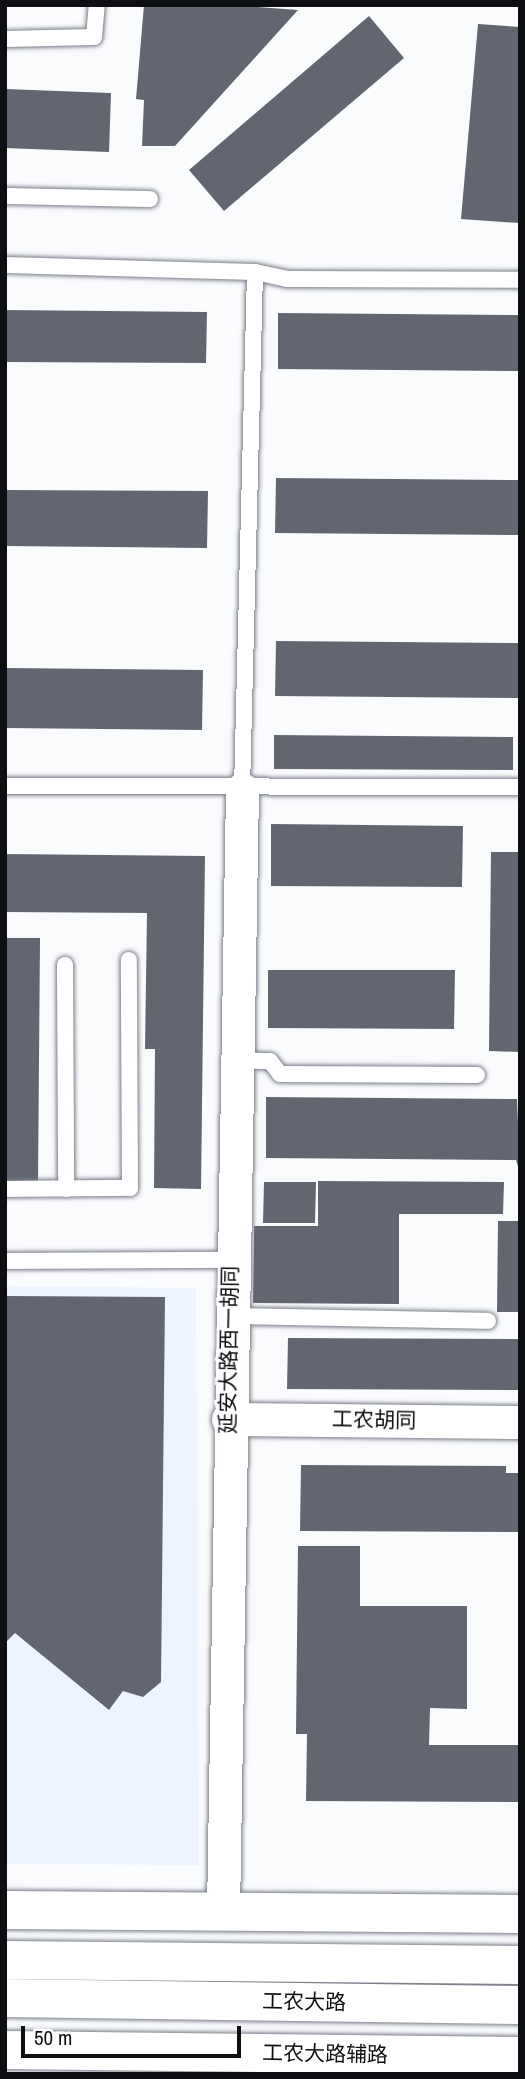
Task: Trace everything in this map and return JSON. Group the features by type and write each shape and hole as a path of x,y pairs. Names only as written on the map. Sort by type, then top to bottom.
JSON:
{"street":[{"name":"延安大路西一胡同","path":"223,1912 230,1261 242,789"},
{"name":"工农胡同","path":"228,1419 520,1422"},
{"path":"5,1910 520,1914"},
{"name":"工农大路","path":"5,1960 520,1965"},
{"name":"工农大路","path":"5,1998 520,2005"},
{"name":"工农大路辅路","path":"5,2050 226,2063 335,2064 520,2056"}],"lane":[{"path":"5,39 94,37 97,5"},
{"path":"5,196 150,199"},
{"path":"5,265 255,272 287,279 520,280"},
{"path":"242,789 255,272"},
{"path":"5,786 242,789 520,787"},
{"path":"5,1189 130,1188 129,960"},
{"path":"65,965 66,1189"},
{"path":"235,1060 270,1061 280,1074 477,1074"},
{"path":"5,1261 230,1261"},
{"path":"230,1317 488,1321"}],"shaded area":[{"path":"5,1286 196,1288 199,1865 5,1864"}],"building":[{"path":"144,5 231,5 298,10 175,146 142,146 144,100 136,99"},
{"path":"369,16 404,58 224,211 189,170"},
{"path":"478,24 520,27 519,223 461,219"},
{"path":"5,89 111,93 109,152 5,148"},
{"path":"5,310 207,312 206,363 5,362"},
{"path":"278,313 520,315 520,371 278,369"},
{"path":"276,478 520,480 520,535 275,533"},
{"path":"5,490 208,491 207,548 5,546"},
{"path":"276,641 520,643 520,698 275,696"},
{"path":"5,668 203,670 202,730 5,728"},
{"path":"274,735 513,737 513,770 274,769"},
{"path":"271,824 463,826 462,887 271,886"},
{"path":"491,852 520,852 520,1052 489,1051"},
{"path":"5,854 205,856 201,1189 154,1188 155,1049 145,1049 147,913 5,912"},
{"path":"5,938 40,938 38,1182 5,1182"},
{"path":"268,970 455,970 454,1029 268,1028"},
{"path":"266,1097 517,1099 520,1173 516,1160 266,1158"},
{"path":"318,1181 504,1182 503,1214 399,1214 399,1304 253,1303 254,1226 318,1226"},
{"path":"264,1182 316,1182 315,1223 263,1223"},
{"path":"498,1221 520,1221 520,1312 497,1312"},
{"path":"5,1296 165,1297 161,1682 143,1697 123,1691 109,1710 15,1633 5,1643"},
{"path":"288,1338 520,1339 520,1390 287,1389"},
{"path":"301,1465 506,1466 506,1473 520,1473 520,1532 300,1531"},
{"path":"298,1546 360,1546 360,1606 467,1606 467,1709 430,1708 429,1745 520,1745 520,1802 306,1801 307,1734 296,1734"}]}
